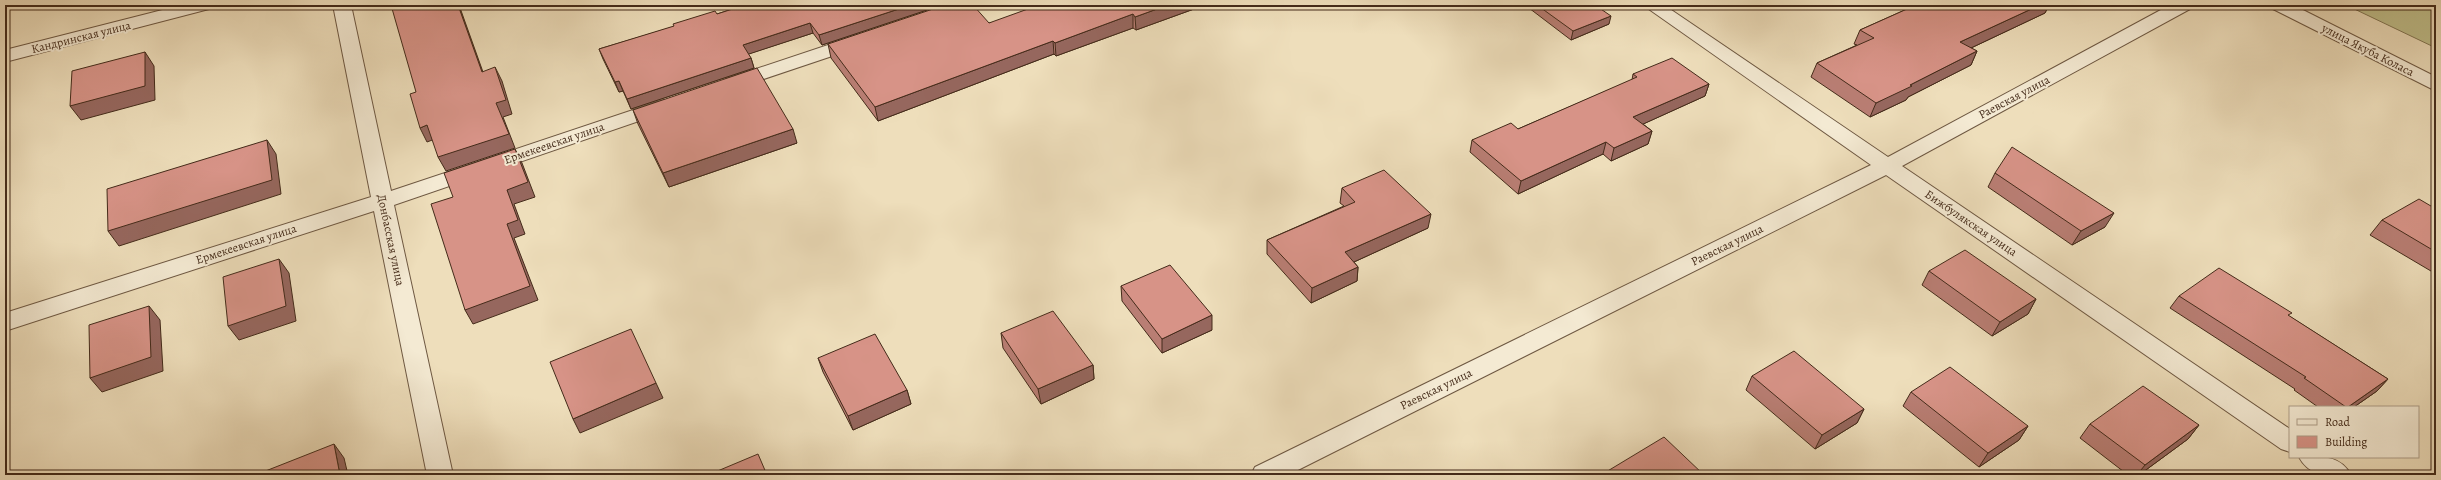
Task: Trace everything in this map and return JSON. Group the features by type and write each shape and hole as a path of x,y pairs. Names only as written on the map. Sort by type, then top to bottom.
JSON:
{"street":[{"name":"Кандринская улица","path":"5,56 203,5"},
{"name":"Донбасская улица","path":"342,5 440,475"},
{"name":"Бижбулякская улица","path":"1652,5 2289,441"},
{"name":"Раевская улица","path":"1264,475 1887,166 2184,5"},
{"name":"улица Якуба Коласа","path":"2279,5 2436,85"},
{"path":"715,89 874,36"},
{"name":"Ермекеевская улица","path":"5,322 383,201 685,99"},
{"path":"2313,458 2338,475"}],"shaded area":[{"path":"2346,5 2436,5 2436,48"}],"building":[{"path":"391,5 458,5 482,72 495,67 506,100 496,103 509,134 438,157 427,125 420,128 410,94 416,92"},
{"path":"745,5 911,5 819,35 810,23 743,45 751,58 627,99 619,81 615,82 599,49 674,26 673,24 715,11 717,14"},
{"path":"945,5 973,5 989,23 1039,5 1168,5 1135,17 1133,14 1055,43 1053,41 875,107 828,44"},
{"path":"1537,5 1595,5 1611,16 1573,31"},
{"path":"1916,5 2040,5 1960,42 1977,51 1910,85 1912,86 1876,103 1817,63 1874,38 1860,30"},
{"path":"145,52 145,86 70,106 72,71"},
{"path":"1672,58 1709,84 1633,117 1652,131 1614,148 1606,142 1521,181 1472,140 1511,123 1518,129 1637,77 1633,74"},
{"path":"757,68 793,129 663,173 633,110"},
{"path":"267,140 272,180 108,231 107,189"},
{"path":"2012,147 2114,213 2081,231 1995,173"},
{"path":"515,149 528,182 507,190 518,220 507,224 530,286 465,310 431,204 453,197 444,173"},
{"path":"1384,170 1431,214 1345,252 1358,267 1312,288 1267,240 1355,202 1342,188"},
{"path":"2419,199 2436,209 2436,252 2382,220"},
{"path":"1965,250 2036,299 2000,322 1929,271"},
{"path":"279,259 286,306 228,326 223,277"},
{"path":"1170,265 1212,315 1162,339 1121,286"},
{"path":"2219,268 2292,313 2288,315 2388,379 2349,406 2345,406 2304,378 2306,377 2179,296"},
{"path":"149,306 151,357 90,378 89,325"},
{"path":"1053,311 1093,365 1038,389 1001,333"},
{"path":"631,329 656,383 573,419 550,362"},
{"path":"875,334 907,390 848,416 818,358"},
{"path":"1794,351 1864,409 1822,435 1752,376"},
{"path":"1950,367 2028,426 1988,453 1911,392"},
{"path":"2143,386 2199,425 2145,465 2090,424"},
{"path":"1664,437 1704,475 1601,475"},
{"path":"334,444 340,475 263,475 263,472"},
{"path":"758,454 767,475 708,475"}]}
